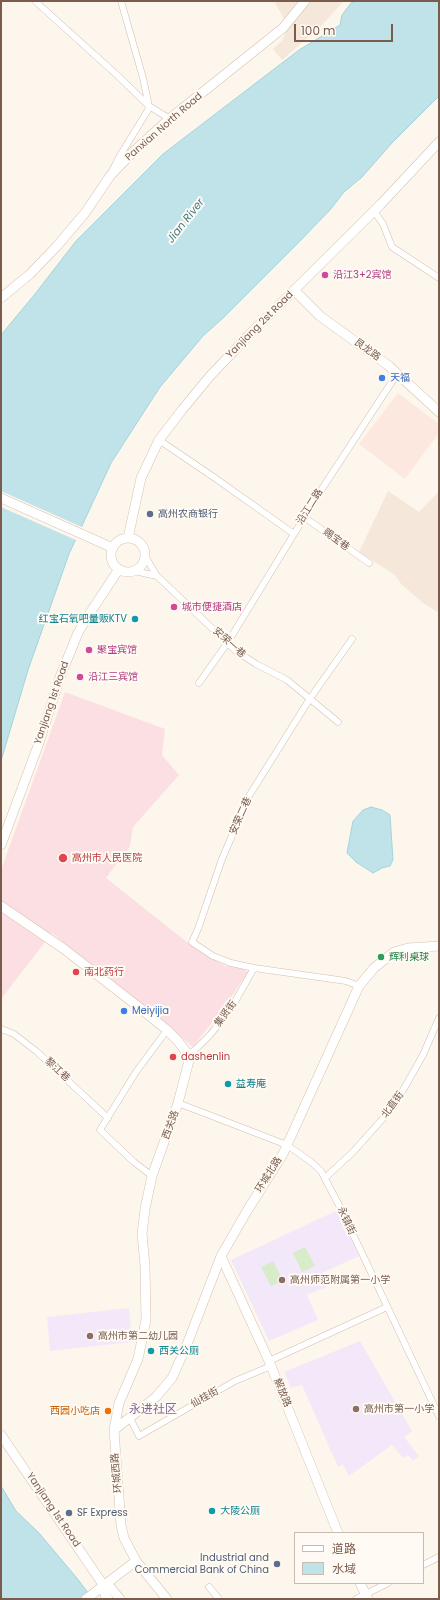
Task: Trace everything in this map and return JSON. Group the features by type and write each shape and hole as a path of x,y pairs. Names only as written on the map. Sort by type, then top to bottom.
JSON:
{"street":[{"path":"36,1 150,106 170,119"},
{"path":"110,176 114,166 150,106 121,1"},
{"name":"Panxian North Road","path":"1,298 30,274 57,246 85,213 110,176 133,152 170,119 283,28 306,1"},
{"name":"Yanjiang 2st Road","path":"128,538 141,478 159,440 182,410 210,376 374,211 439,142"},
{"path":"374,211 382,224 392,247 439,278"},
{"name":"艮龙路","path":"294,290 328,323 378,358 439,412"},
{"name":"沿江二路","path":"200,683 228,642 304,517 397,374"},
{"path":"159,440 294,534"},
{"path":"1,498 113,548"},
{"name":"赐宝巷","path":"304,517 369,563"},
{"path":"128,538 134,539 142,546 145,556 156,576 134,571 124,572 119,569 111,557 113,548 119,541 128,538"},
{"path":"134,571 142,565 145,556"},
{"name":"Yanjiang 1st Road","path":"1,844 38,743 60,677 78,633 119,569"},
{"name":"安荣一巷","path":"156,576 246,658 287,680 309,700 338,722"},
{"path":"309,700 352,639"},
{"name":"安荣二巷","path":"254,968 231,963 213,956 192,942 198,929 222,859 249,796 309,700"},
{"path":"1,906 64,949 167,1030 189,1054"},
{"name":"环城北路","path":"114,1430 156,1397 172,1378 221,1256 247,1211 279,1162 359,986 374,968 394,952 408,948 439,946"},
{"path":"254,968 346,981 359,986"},
{"name":"集贤街","path":"189,1054 196,1050 210,1035 228,1012 254,968"},
{"name":"北直街","path":"325,1178 353,1152 394,1106 423,1055 439,1018"},
{"name":"黎江巷","path":"1,1029 14,1034 36,1051 108,1118"},
{"path":"152,1176 100,1131 100,1129 136,1072 167,1030"},
{"name":"西关路","path":"114,1430 119,1403 138,1359 146,1320 145,1266 142,1234 152,1176 178,1103 190,1060 189,1054"},
{"name":"永镇街","path":"178,1103 287,1145 310,1161 325,1178 439,1416"},
{"name":"解放路","path":"221,1256 270,1364 338,1532"},
{"name":"仙桂街","path":"130,1418 139,1436 229,1385 387,1307"},
{"name":"环城西路","path":"114,1430 122,1532 127,1546 136,1561 167,1599"},
{"name":"Yanjiang 1st Road","path":"1,1434 104,1586"},
{"path":"424,1564 439,1557"},
{"path":"86,1599 136,1561"},
{"path":"360,1584 367,1597"},
{"path":"356,1599 367,1597 386,1584"},
{"path":"104,1586 105,1595 108,1599"},
{"path":"104,1586 111,1588 120,1599"},
{"path":"209,1587 219,1599"}],"shaded area":[{"path":"274,1 344,1 321,26 282,60 273,49 282,41 287,29 283,17"},
{"path":"398,393 439,424 439,433 405,479 359,444"},
{"path":"388,491 419,512 439,491 439,613 423,603 402,585 395,575 359,552"},
{"name":"高州市人民医院","path":"65,692 165,729 162,755 179,775 133,827 130,846 106,878 188,943 225,966 237,966 248,972 225,1006 193,1047 52,933 1,999 1,870"},
{"name":"高州师范附属第一小学","path":"338,1210 359,1256 320,1274 326,1287 307,1295 318,1320 269,1341 231,1260"},
{"name":"高州市第二幼儿园","path":"129,1308 132,1342 50,1351 47,1317"},
{"name":"高州市第一小学","path":"360,1341 412,1431 404,1437 419,1456 413,1461 408,1455 403,1458 392,1445 349,1476 343,1464 338,1467 302,1385 291,1388 284,1372"}],"green space":[{"path":"305,1247 315,1266 302,1272 293,1253"},
{"path":"273,1261 283,1280 271,1286 261,1267"}],"water":[{"name":"Jian River","path":"356,1 439,1 439,96 391,144 362,177 344,192 330,210 296,245 203,336 160,387 111,463 69,554 28,670 1,761 1,335 76,241 163,154 299,50 340,25 342,15 351,3"},
{"path":"371,807 382,810 390,815 393,860 390,866 373,873 356,862 347,853 353,821 363,810"},
{"path":"1,1486 16,1511 39,1533 93,1599 1,1599"}],"pier":[{"path":"1,491 84,528 78,541 1,507"}],"place":[{"name":"沿江3+2宾馆","path":"325,275"},
{"name":"天福","path":"382,378"},
{"name":"高州农商银行","path":"150,514"},
{"name":"城市便捷酒店","path":"174,607"},
{"name":"红宝石氧吧量贩KTV","path":"135,619"},
{"name":"聚宝宾馆","path":"89,650"},
{"name":"沿江三宾馆","path":"80,677"},
{"name":"高州市人民医院","path":"63,858"},
{"name":"辉利桌球","path":"381,957"},
{"name":"南北药行","path":"76,972"},
{"name":"Meiyijia","path":"124,1011"},
{"name":"dashenlin","path":"173,1057"},
{"name":"益寿庵","path":"228,1084"},
{"name":"高州师范附属第一小学","path":"282,1280"},
{"name":"高州市第二幼儿园","path":"90,1336"},
{"name":"西关公厕","path":"151,1351"},
{"name":"高州市第一小学","path":"356,1409"},
{"name":"西园小吃店","path":"108,1411"},
{"name":"大陵公厕","path":"212,1511"},
{"name":"SF Express","path":"69,1513"},
{"name":"Industrial and Commercial Bank of China","path":"277,1564"}],"district":[{"name":"永进社区","path":"153,1410"}]}
